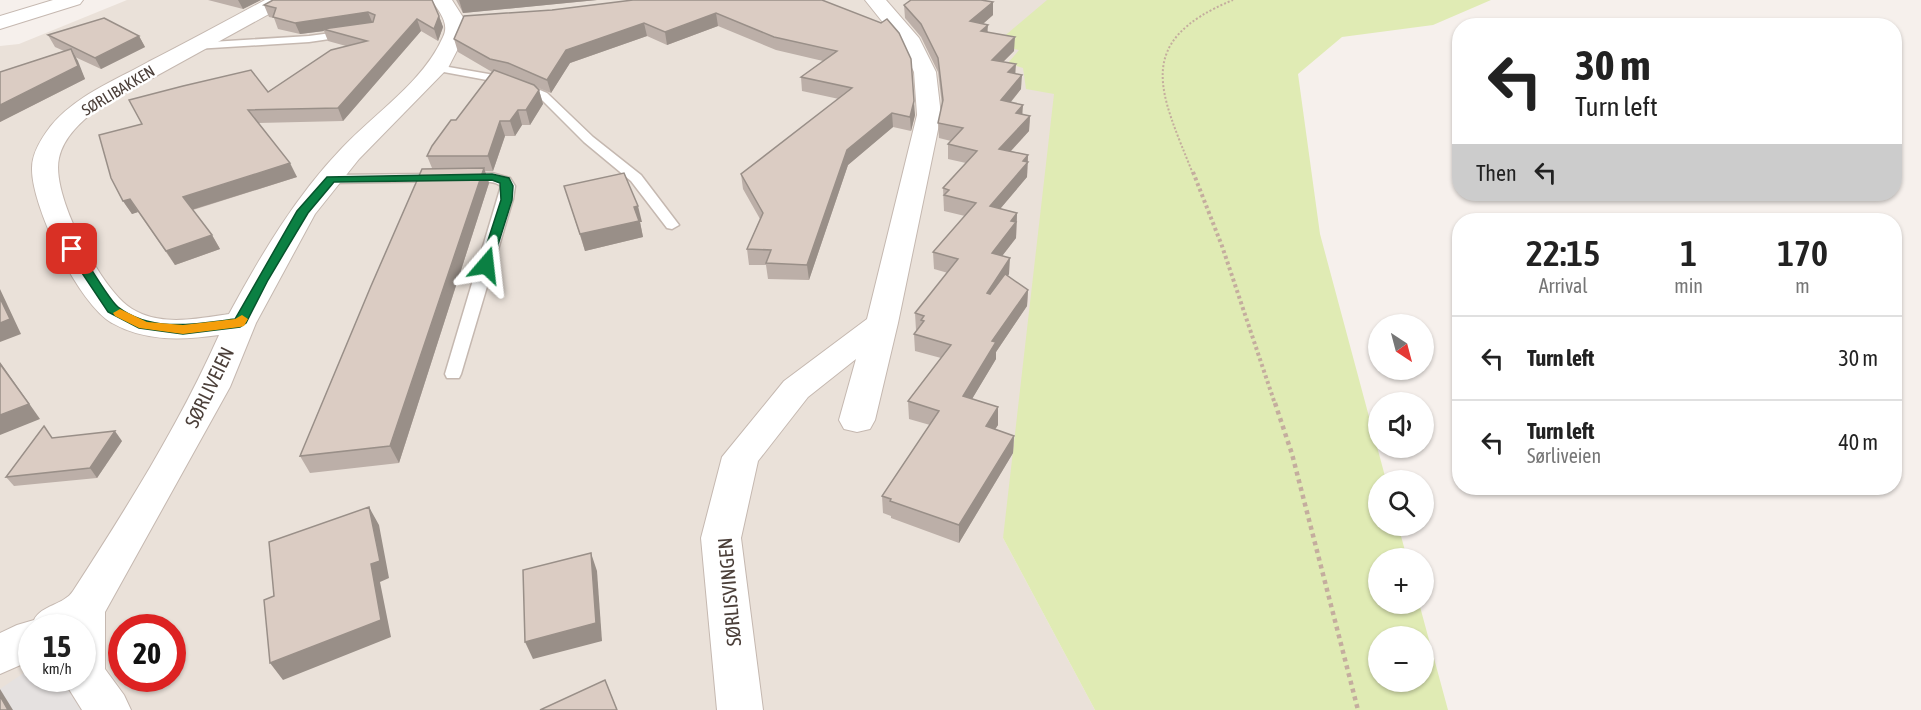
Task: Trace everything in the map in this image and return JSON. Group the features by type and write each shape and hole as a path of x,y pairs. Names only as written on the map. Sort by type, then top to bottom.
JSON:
{"street":[{"path":"0,23 73,0"},
{"name":"SØRLIBAKKEN","path":"240,323 183,330 144,325 112,309 64,234 51,197 45,168 51,146 65,124 90,103 280,0"},
{"path":"857,420 882,323 929,115 925,72 911,43 875,0"},
{"name":"SØRLIVEIEN","path":"71,614 114,562 213,387 240,323 262,280 303,211 350,154 437,68 455,35 457,14"},
{"name":"SØRLISVINGEN","path":"740,710 721,538 740,457 796,389 882,323"},
{"path":"0,655 18,645"},
{"name":"SØRLIVEIEN","path":"96,692 108,710"}],"lane":[{"path":"195,46 298,40 353,32"},
{"path":"437,68 462,70 503,80 542,94 555,104 582,134 643,186 661,216 672,225"},
{"path":"331,179 492,177 505,181 508,186 506,200 453,374"}],"path":[{"path":"1233,0 1195,20 1172,41 1164,53 1161,72 1162,88 1222,246 1292,454 1358,710"}],"shaded area":[{"path":"127,0 1192,0 1003,538 1095,710 0,710 0,46 19,44"},
{"path":"18,677 18,692 74,692 86,710 0,710 0,689"}],"green space":[{"path":"1047,0 1491,0 1433,25 1342,37 1298,74 1320,234 1368,413 1368,458 1380,458 1383,470 1368,470 1368,536 1401,536 1404,548 1368,548 1368,614 1422,614 1425,626 1368,626 1368,692 1434,692 1434,658 1448,710 1095,710 1003,538 1054,94 1026,89 1023,68 1008,63 1019,50 994,45"}],"building":[{"path":"273,0 432,0 439,16 434,29 417,19 338,108 248,110 290,163 183,197 212,235 166,251 130,199 123,201 111,178 99,135 142,124 129,100 183,86 251,70 268,92 331,50 367,41 323,29 373,22 375,15 368,12 295,23 273,17 276,8 264,5"},
{"path":"633,0 822,0 881,23 887,19 899,33 911,59 914,101 910,117 892,113 847,150 807,265 766,263 771,250 747,249 763,213 741,174 852,88 801,77 837,51 774,37 716,13 665,32 644,23 566,50 547,80 508,63 490,59 454,39 464,16 552,10"},
{"path":"911,0 993,2 970,21 988,25 981,31 1015,37 992,60 1016,64 1008,72 1022,75 1001,100 1023,105 1016,113 1030,116 999,149 1028,155 1023,161 1028,162 990,206 1017,213 1011,221 1016,222 992,253 1010,258 987,293 990,294 1005,274 1028,290 992,341 996,342 963,396 998,407 986,426 1014,436 959,525 890,501 891,499 882,496 939,411 908,401 951,345 914,334 924,321 921,320 924,316 915,313 958,259 933,252 976,203 944,195 949,190 943,188 977,151 948,144 963,128 938,123 943,100 938,58 921,24 904,5"},
{"path":"104,18 139,36 95,58 48,35"},
{"path":"71,49 78,66 0,105 0,72"},
{"path":"494,70 534,85 539,90 526,110 518,110 510,121 500,121 488,156 427,156 451,120 456,120"},
{"path":"484,168 390,446 300,456 422,169"},
{"path":"624,173 638,206 634,207 639,221 580,234 564,186"},
{"path":"0,298 10,319 0,323"},
{"path":"0,364 29,404 0,415"},
{"path":"44,426 52,438 115,431 90,468 6,477"},
{"path":"369,507 380,561 371,564 381,620 270,663 264,600 274,596 269,542"},
{"path":"591,553 596,623 525,642 523,570"},
{"path":"605,680 617,710 540,710"},
{"path":"0,696 8,710 0,710"}],"slow traffic":[{"path":"120,313 144,325 183,330 240,323 242,319"}],"route":[{"path":"72,249 112,309 144,325 183,330 240,323 262,280 303,211 331,179 492,177 505,181 508,186 506,200 486,265"}]}
